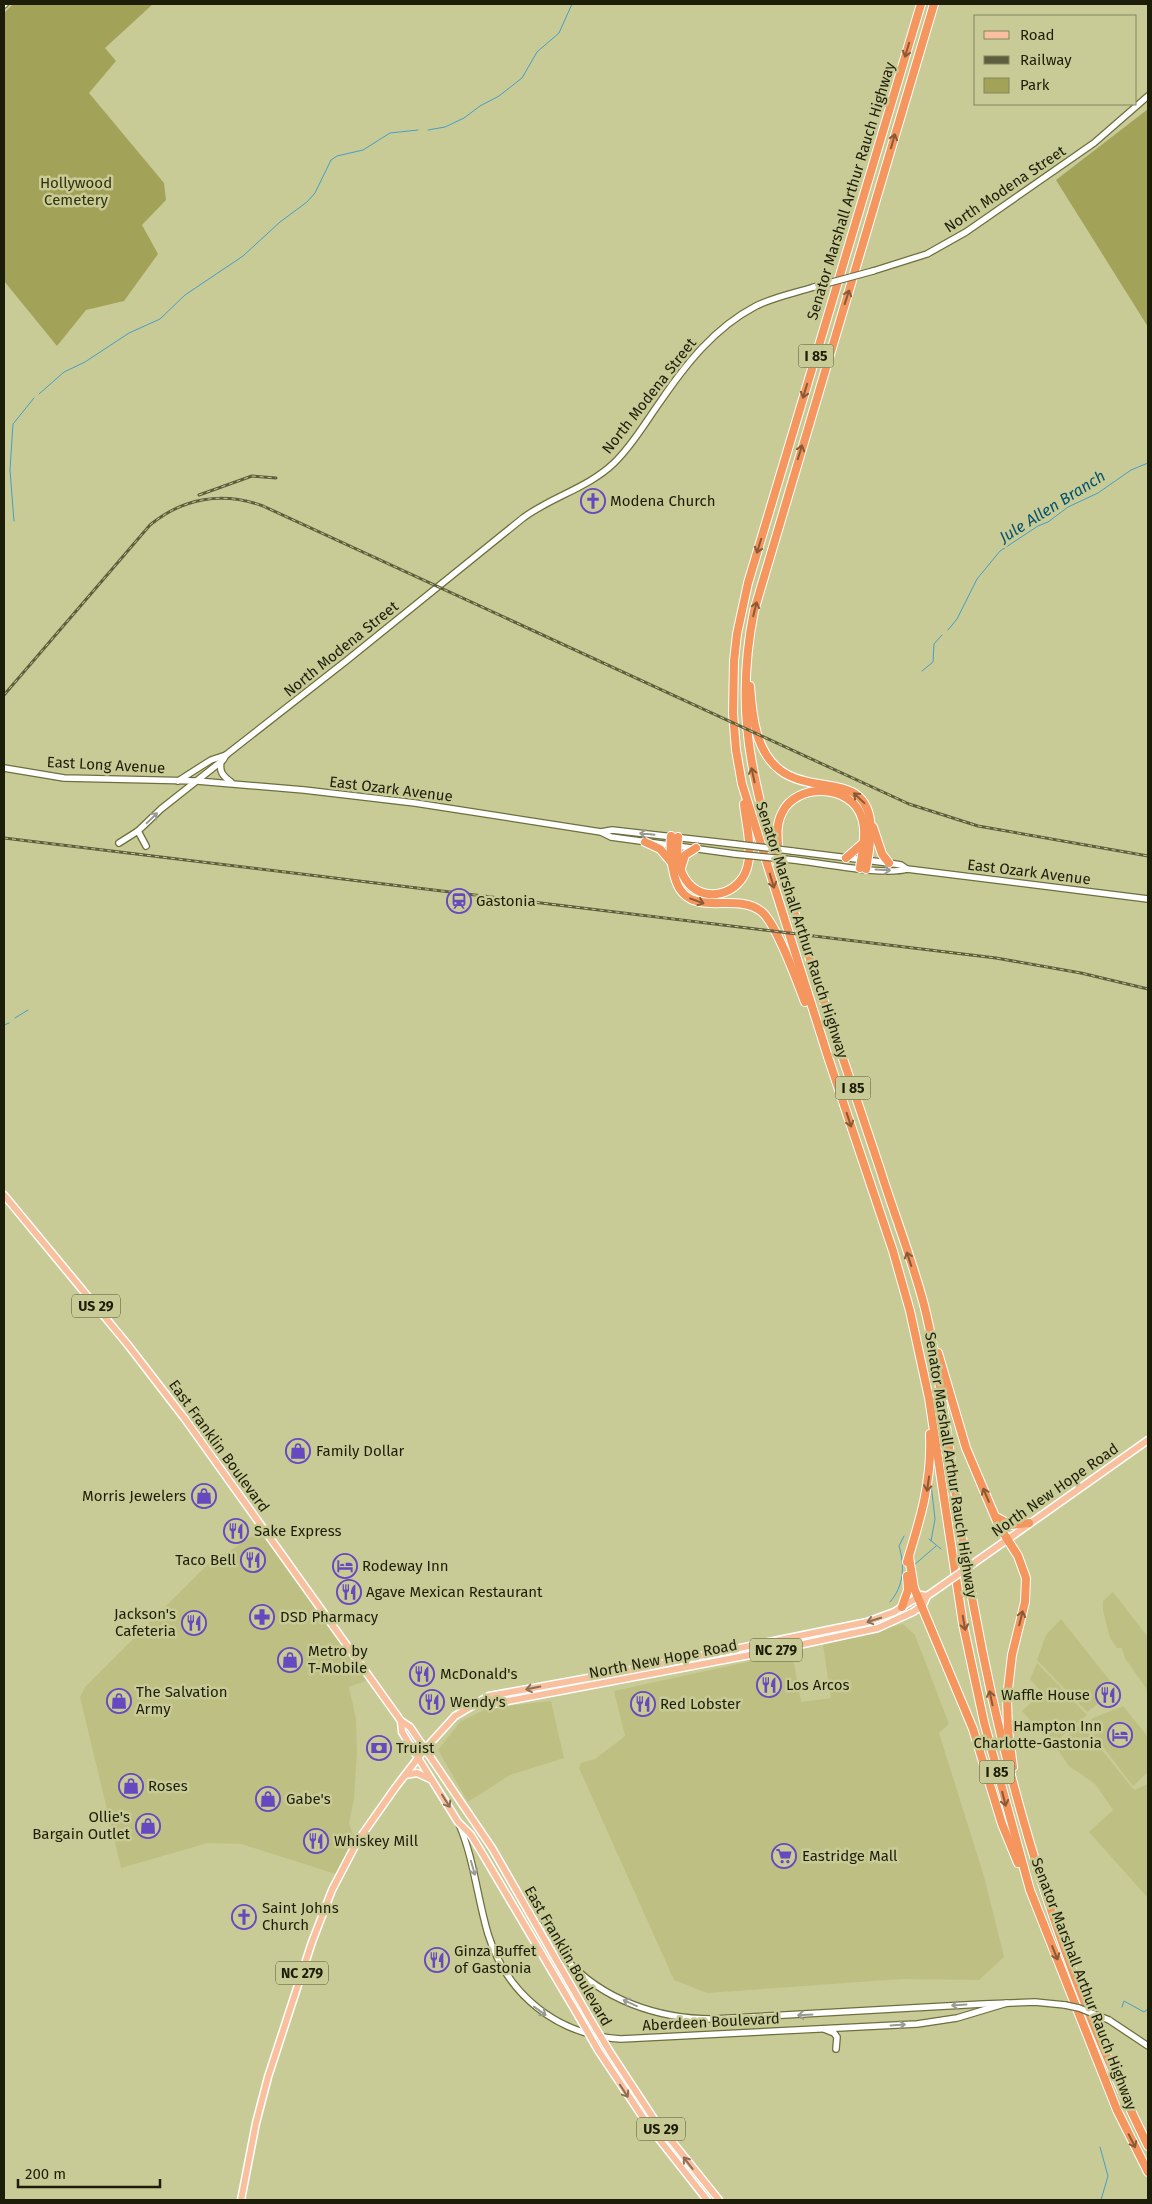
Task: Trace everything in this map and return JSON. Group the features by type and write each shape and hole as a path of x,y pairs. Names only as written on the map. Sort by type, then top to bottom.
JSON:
{"highway":[{"name":"Senator Marshall Arthur Rauch Highway","path":"921,4 742,609 734,661 733,713 736,750 742,784 828,1057 893,1251 910,1311 920,1350 932,1420 965,1633 984,1722 1030,1890 1117,2110 1148,2172"},
{"name":"Senator Marshall Arthur Rauch Highway","path":"934,4 754,611 747,657 745,715 752,768 759,800 924,1306 940,1386 965,1556 985,1669 1016,1796 1044,1890 1072,1970 1105,2052 1148,2146"},
{"path":"747,657 752,710 758,738 775,765 787,774 801,780 853,792 864,802 882,854 889,863"},
{"path":"673,846 680,870 693,888 706,894 722,894 735,887 747,868 749,856 742,784"},
{"path":"781,872 778,834 779,819 786,806 798,796 805,794 828,792 849,800 855,805 862,818 864,860"},
{"path":"863,868 870,816"},
{"path":"675,837 672,863 676,882 689,897 703,903 744,903 757,908 767,918 788,959 828,1057"},
{"path":"645,842 660,849 672,863"},
{"path":"846,858 862,844"},
{"path":"680,870 681,862 685,855 696,848"},
{"path":"924,1306 960,1428 995,1517 1021,1563 1026,1586 1024,1609 1012,1655 1007,1698 1008,1730 1016,1796"},
{"path":"902,1607 908,1590 907,1563 927,1492 931,1460 930,1429 932,1420"},
{"path":"995,1517 1001,1522 1011,1525 1029,1523"},
{"path":"909,1557 910,1576 917,1597 973,1729 988,1771 1002,1824 1030,1890"}],"main road":[{"name":"North Modena Street","path":"119,843 138,831 161,808 197,781 226,755 346,662 528,514 605,471 630,444 684,367 714,335 757,306 927,254 966,232 1094,143 1148,96"},
{"name":"North Modena Street","path":"178,781 211,760 226,755"},
{"name":"North Modena Street","path":"197,781 211,760"},
{"path":"221,761 220,769 222,774 233,784"},
{"name":"East Long Avenue","path":"4,768 64,778 178,781"},
{"name":"East Ozark Avenue","path":"178,781 233,784 415,803 601,832 611,837 673,846 863,868 900,871 907,869 1148,899"},
{"name":"East Ozark Avenue","path":"601,832 612,830 735,844 889,863 901,865 907,869"},
{"path":"138,831 146,846"},
{"name":"East Franklin Boulevard","path":"4,1195 128,1345 185,1419 401,1721 410,1727 476,1824 610,2052 654,2119 719,2200"},
{"name":"North New Hope Road","path":"425,1749 455,1716 481,1703 489,1696 632,1670 866,1622 887,1615 917,1597 927,1596 1148,1440"},
{"name":"North New Hope Road","path":"481,1703 487,1705 559,1692 878,1628 899,1620 921,1606 926,1602 927,1596"},
{"path":"559,1692 572,1681"},
{"name":"East Franklin Boulevard","path":"401,1721 402,1732 458,1822 470,1835 482,1853 598,2050 648,2125 707,2200"},
{"name":"NC 279","path":"241,2200 264,2090 321,1916 349,1855 425,1749"},
{"path":"404,1776 417,1772 433,1781"},
{"name":"Aberdeen Boulevard","path":"458,1822 475,1873 488,1932 499,1964 524,1997 543,2013 558,2023 587,2033 621,2039 893,2026 941,2021 1007,2003"},
{"name":"Aberdeen Boulevard","path":"529,1912 564,1958 590,1980 629,2003 670,2015 713,2019 1045,2002 1079,2008 1109,2020 1148,2046"},
{"path":"822,2029 836,2034 838,2040 836,2049"}],"shaded area":[{"path":"264,1528 371,1679 349,1687 356,1719 357,1751 354,1799 349,1823 356,1845 339,1875 241,1844 208,1843 121,1868 80,1697 85,1687 217,1555 225,1554"},
{"path":"1113,1592 1148,1637 1148,1691 1125,1658 1122,1648 1117,1648 1110,1638 1103,1611 1103,1601"},
{"path":"1061,1619 1118,1691 1101,1705 1099,1703 1087,1712 1037,1660 1046,1635"},
{"path":"903,1624 915,1635 949,1724 939,1733 983,1873 1004,1957 979,1980 902,1979 707,1993 674,1980 579,1768 581,1763 595,1759 625,1736 614,1691 792,1652 801,1702 831,1698 823,1645"},
{"path":"1037,1663 1087,1715 1052,1745 1022,1711 1042,1693 1030,1679"},
{"path":"551,1701 564,1758 510,1775 468,1802 438,1750 460,1722 488,1708"},
{"path":"1123,1706 1148,1737 1148,1772 1133,1786 1086,1725 1093,1718"},
{"path":"1081,1724 1134,1790 1148,1784 1148,1898 1089,1832 1113,1810 1095,1784 1069,1766 1055,1746"}],"green space":[{"name":"Hollywood Cemetery","path":"13,4 153,4 105,48 116,61 89,93 164,183 166,200 142,225 158,254 124,301 86,310 57,346 4,281 4,13"},
{"path":"1148,109 1148,327 1056,180"}],"waterway":[{"path":"428,130 445,127 464,118 480,106 499,96 522,78 537,52 559,33 572,4"},
{"path":"39,394 64,372 85,362 129,333 160,319 185,295 243,256 280,222 307,202 315,193 331,160 337,156 363,150 390,133 418,130"},
{"path":"14,521 10,470 13,424 34,398"},
{"name":"Jule Allen Branch","path":"948,630 957,619 977,579 1000,551 1038,526 1048,522 1068,507 1098,493 1131,470 1148,463"},
{"name":"Jule Allen Branch","path":"922,671 933,662 934,644 942,635"},
{"path":"15,1018 28,1010"},
{"path":"4,1025 9,1023"},
{"path":"931,1484 935,1519 931,1541"},
{"path":"890,1602 901,1583 902,1561 899,1546 904,1536"},
{"path":"929,1539 941,1549"},
{"path":"913,1566 936,1546"},
{"path":"1122,2007 1124,2001 1144,2012 1148,2009"},
{"path":"1100,2147 1108,2176 1101,2200"}],"railway":[{"path":"199,495 252,476 276,478"},
{"path":"4,695 150,525 189,503 218,498 248,501 263,506 909,804 978,826 1148,856"},
{"path":"4,838 996,958 1081,973 1148,989"}],"place":[{"name":"Modena Church","path":"593,501"},
{"name":"Gastonia","path":"459,901"},
{"name":"Family Dollar","path":"298,1451"},
{"name":"Morris Jewelers","path":"204,1496"},
{"name":"Sake Express","path":"236,1531"},
{"name":"Taco Bell","path":"253,1560"},
{"name":"Rodeway Inn","path":"345,1566"},
{"name":"Agave Mexican Restaurant","path":"349,1592"},
{"name":"DSD Pharmacy","path":"262,1617"},
{"name":"Jackson's Cafeteria","path":"194,1623"},
{"name":"Metro by T-Mobile","path":"290,1660"},
{"name":"McDonald's","path":"422,1674"},
{"name":"Los Arcos","path":"769,1685"},
{"name":"Waffle House","path":"1108,1695"},
{"name":"The Salvation Army","path":"119,1701"},
{"name":"Wendy's","path":"432,1702"},
{"name":"Red Lobster","path":"643,1704"},
{"name":"Hampton Inn Charlotte-Gastonia","path":"1120,1735"},
{"name":"Truist","path":"379,1748"},
{"name":"Roses","path":"131,1786"},
{"name":"Gabe's","path":"268,1799"},
{"name":"Ollie's Bargain Outlet","path":"148,1826"},
{"name":"Whiskey Mill","path":"316,1841"},
{"name":"Eastridge Mall","path":"784,1856"},
{"name":"Saint Johns Church","path":"244,1917"},
{"name":"Ginza Buffet of Gastonia","path":"437,1960"}]}
